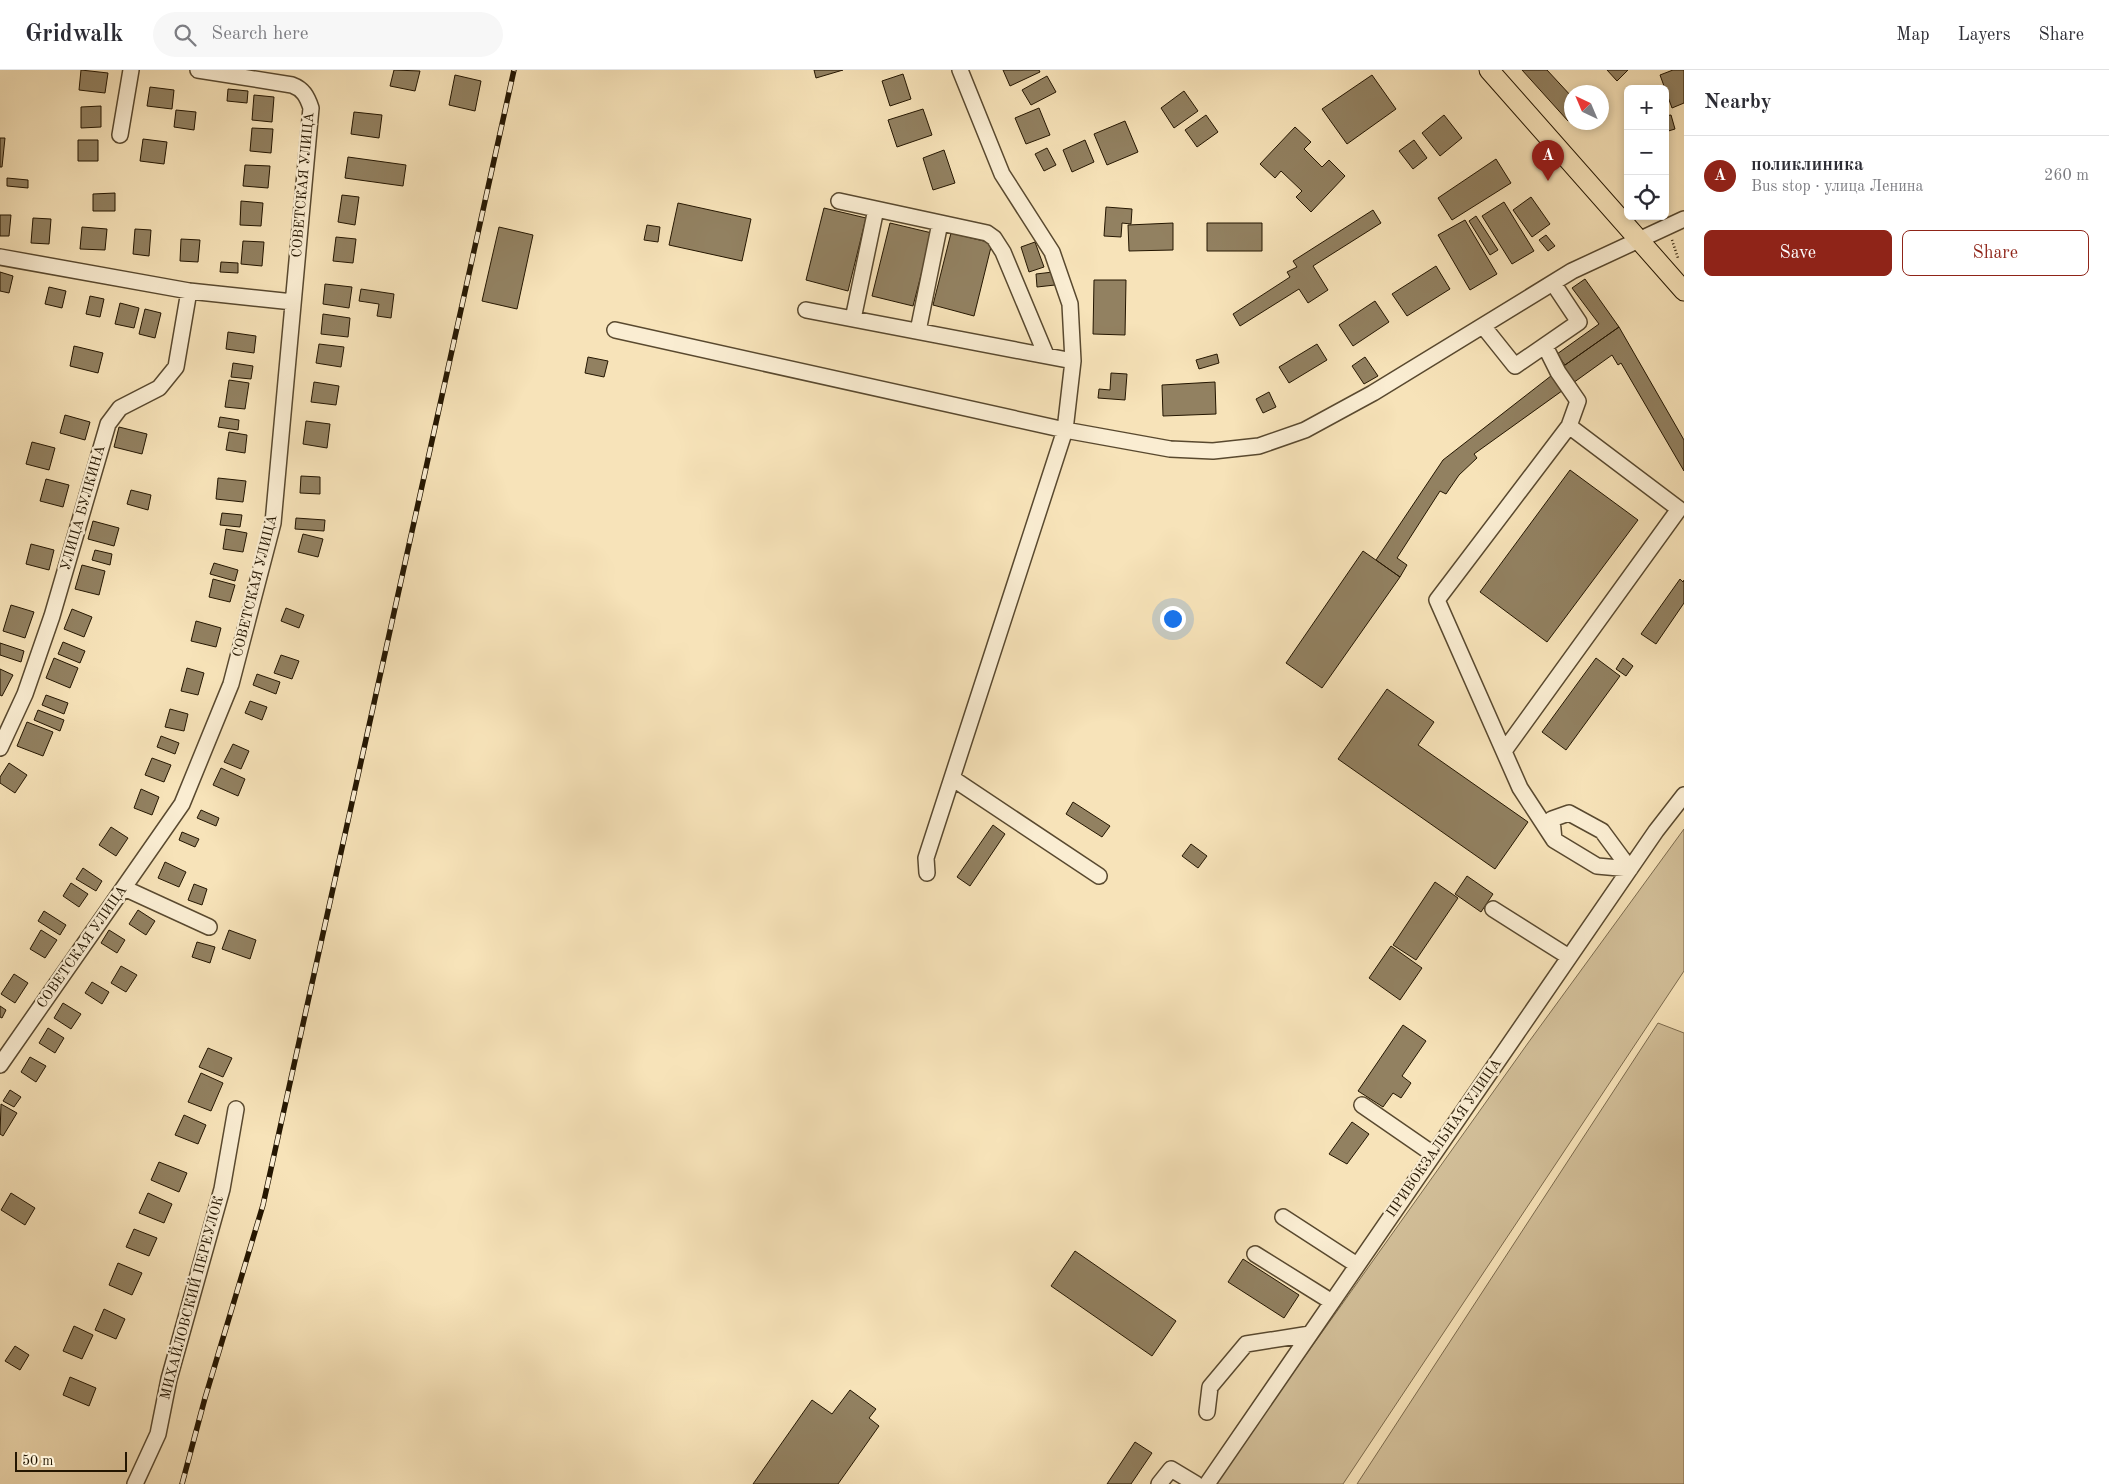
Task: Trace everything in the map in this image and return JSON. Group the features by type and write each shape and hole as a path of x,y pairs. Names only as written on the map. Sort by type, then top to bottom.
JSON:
{"main road":[{"path":"1489,70 1684,291"}],"street":[{"path":"120,135 131,70"},
{"name":"СОВЕТСКАЯ УЛИЦА","path":"0,1065 182,804 231,684 273,523 311,108 308,98 301,88 198,70"},
{"path":"927,873 926,858 1065,430 1073,360 1070,304 1052,252 1002,174 960,70"},
{"path":"839,201 987,234 994,238 1003,252 1046,355"},
{"path":"853,319 876,209"},
{"path":"615,330 1065,430 1170,450 1213,451 1259,446 1305,430 1373,393 1572,271 1684,219"},
{"path":"918,331 940,223"},
{"path":"0,257 188,291 293,302"},
{"path":"1483,326 1514,366 1579,322 1553,283"},
{"name":"УЛИЦА БУЛКИНА","path":"0,748 25,694 52,616 108,424 120,408 159,388 176,367 188,291"},
{"path":"806,310 1073,360"},
{"path":"1545,346 1558,372 1578,402 1569,426 1437,600 1520,788 1554,840 1597,866 1630,869"},
{"path":"1504,751 1679,508 1569,426"},
{"path":"952,778 1099,876"},
{"name":"ПРИВОКЗАЛЬНАЯ УЛИЦА","path":"1207,1484 1569,957 1684,795"},
{"path":"1554,840 1552,818 1569,813 1602,831 1630,869"},
{"path":"124,888 208,926"},
{"path":"1493,909 1569,957"},
{"path":"1362,1105 1433,1154"},
{"name":"МИХАЙЛОВСКИЙ ПЕРЕУЛОК","path":"135,1484 158,1434 169,1380 222,1189 236,1109"},
{"path":"1283,1217 1357,1266"},
{"path":"1255,1254 1332,1302"},
{"path":"1207,1412 1210,1387 1246,1344 1310,1334"},
{"path":"1159,1484 1171,1469 1196,1484"}],"path":[{"path":"1671,236 1679,262"}],"shaded area":[{"path":"1684,829 1684,971 1343,1484 1214,1484 1528,1043"},
{"path":"1658,1023 1684,1033 1684,1484 1357,1484"}],"building":[{"path":"81,70 108,73 105,93 79,90"},
{"path":"394,70 420,71 415,91 390,86"},
{"path":"814,70 843,70 816,78"},
{"path":"1003,70 1039,70 1040,72 1010,86"},
{"path":"1522,70 1547,70 1564,88 1564,117"},
{"path":"1607,70 1628,70 1617,81"},
{"path":"1673,70 1684,70 1684,103 1672,108 1669,100 1669,85 1664,85 1660,75"},
{"path":"903,74 911,99 890,106 882,81"},
{"path":"455,75 481,81 475,111 449,105"},
{"path":"1372,75 1396,109 1347,144 1322,109"},
{"path":"1047,76 1056,92 1031,105 1022,90"},
{"path":"150,87 174,90 172,109 147,106"},
{"path":"228,89 248,91 247,103 227,101"},
{"path":"1184,91 1198,111 1174,128 1161,108"},
{"path":"254,95 274,97 272,122 252,120"},
{"path":"101,106 101,127 81,128 81,107"},
{"path":"1039,108 1050,135 1026,144 1015,118"},
{"path":"923,109 932,135 897,147 888,120"},
{"path":"176,110 196,112 194,130 174,127"},
{"path":"354,112 382,115 379,138 351,134"},
{"path":"1206,115 1218,132 1197,147 1185,130"},
{"path":"1444,115 1462,138 1440,156 1422,133"},
{"path":"1669,115 1671,115 1675,129 1669,131 1669,130"},
{"path":"1125,121 1138,152 1107,165 1094,134"},
{"path":"1295,127 1311,142 1304,149 1322,167 1329,160 1345,176 1311,212 1296,197 1302,191 1281,171 1275,178 1260,164"},
{"path":"252,128 273,129 271,153 250,151"},
{"path":"0,138 5,138 2,167 0,167"},
{"path":"143,139 167,142 164,164 140,161"},
{"path":"78,140 98,140 98,161 78,161"},
{"path":"1085,140 1094,162 1072,172 1063,150"},
{"path":"1414,140 1427,158 1413,169 1399,151"},
{"path":"1047,148 1056,165 1044,171 1035,154"},
{"path":"944,150 955,183 933,190 923,158"},
{"path":"348,157 406,165 403,186 345,178"},
{"path":"1496,159 1511,183 1452,220 1438,198"},
{"path":"245,165 270,166 268,188 243,186"},
{"path":"7,178 28,180 28,188 7,186"},
{"path":"115,193 115,211 93,211 93,194"},
{"path":"342,195 359,197 355,225 338,222"},
{"path":"1531,197 1550,224 1532,237 1513,210"},
{"path":"241,201 263,203 261,226 240,225"},
{"path":"1504,202 1534,251 1512,264 1482,216"},
{"path":"678,203 751,219 742,261 669,245"},
{"path":"1106,207 1132,209 1131,224 1122,223 1121,237 1104,236"},
{"path":"824,208 866,218 848,291 806,280"},
{"path":"1373,210 1381,223 1313,266 1328,290 1308,303 1299,289 1240,326 1233,314 1290,277 1287,272 1297,267 1293,261"},
{"path":"0,215 11,215 9,236 0,236"},
{"path":"1476,216 1498,250 1490,255 1469,221"},
{"path":"33,218 51,219 49,244 31,243"},
{"path":"1465,220 1497,274 1470,290 1438,235"},
{"path":"890,223 932,233 913,306 872,296"},
{"path":"1173,223 1173,250 1129,251 1128,225"},
{"path":"1207,223 1262,223 1262,251 1207,251"},
{"path":"647,225 660,227 658,242 644,240"},
{"path":"82,227 107,229 105,250 80,249"},
{"path":"499,227 533,235 517,309 482,301"},
{"path":"135,229 151,230 149,256 133,254"},
{"path":"951,233 992,243 974,316 933,305"},
{"path":"1546,235 1555,246 1548,251 1539,240"},
{"path":"336,237 356,239 353,263 333,261"},
{"path":"181,239 200,240 198,262 180,261"},
{"path":"243,241 264,242 262,266 241,264"},
{"path":"1035,242 1044,267 1029,272 1021,247"},
{"path":"221,262 238,263 238,273 220,272"},
{"path":"1436,266 1450,289 1407,316 1392,294"},
{"path":"0,272 13,276 9,293 0,291"},
{"path":"1053,272 1055,285 1037,287 1036,274"},
{"path":"1585,279 1619,327 1565,365 1557,354 1599,324 1572,288"},
{"path":"1094,280 1126,280 1125,335 1093,334"},
{"path":"325,284 352,287 349,308 323,304"},
{"path":"49,287 66,291 62,308 45,304"},
{"path":"361,289 394,294 391,318 377,316 379,304 359,301"},
{"path":"90,296 104,299 100,317 86,314"},
{"path":"1375,301 1389,322 1353,346 1339,325"},
{"path":"120,303 139,308 134,328 115,324"},
{"path":"145,309 161,313 155,338 139,334"},
{"path":"323,314 350,318 348,337 321,334"},
{"path":"1619,327 1684,440 1684,471 1621,363 1618,365 1612,355 1474,454 1477,458 1459,475 1446,494 1440,491 1397,558 1407,565 1400,577 1376,560 1443,460 1565,365"},
{"path":"228,332 256,336 254,353 226,349"},
{"path":"319,344 344,347 341,367 316,363"},
{"path":"1317,344 1327,360 1289,383 1279,367"},
{"path":"74,346 103,353 98,373 70,366"},
{"path":"1217,354 1219,363 1199,369 1196,360"},
{"path":"588,357 608,361 604,377 585,373"},
{"path":"1365,357 1378,376 1364,384 1352,366"},
{"path":"233,363 253,366 251,379 231,377"},
{"path":"1111,373 1127,374 1125,400 1098,398 1099,389 1110,390"},
{"path":"229,380 249,383 245,409 225,407"},
{"path":"314,382 339,386 336,405 311,402"},
{"path":"1215,382 1216,414 1163,416 1162,385"},
{"path":"1269,392 1276,407 1263,413 1256,399"},
{"path":"65,415 90,422 85,440 60,433"},
{"path":"220,417 239,420 238,430 218,427"},
{"path":"306,421 330,424 327,448 303,444"},
{"path":"119,427 147,434 142,454 114,447"},
{"path":"229,432 247,435 245,453 226,450"},
{"path":"32,442 55,448 49,470 26,464"},
{"path":"1570,470 1638,520 1547,642 1480,592"},
{"path":"301,476 320,477 320,494 300,493"},
{"path":"218,478 246,481 243,502 216,499"},
{"path":"46,479 69,485 63,507 40,501"},
{"path":"131,490 151,495 148,510 127,504"},
{"path":"222,513 242,515 240,527 220,525"},
{"path":"296,518 325,520 324,531 295,529"},
{"path":"93,521 119,528 114,546 88,539"},
{"path":"226,529 247,533 243,552 223,549"},
{"path":"303,534 323,539 318,557 298,552"},
{"path":"31,544 54,550 49,570 26,564"},
{"path":"95,550 112,554 110,565 92,560"},
{"path":"1363,551 1400,577 1322,688 1286,663"},
{"path":"214,563 238,570 235,581 210,574"},
{"path":"82,565 105,571 99,595 75,589"},
{"path":"213,579 235,585 230,602 209,597"},
{"path":"1680,579 1683,582 1684,580 1684,603 1656,644 1641,634"},
{"path":"11,605 34,612 25,638 3,631"},
{"path":"286,608 304,615 299,628 281,621"},
{"path":"72,609 92,617 84,637 64,629"},
{"path":"196,621 221,628 216,647 191,641"},
{"path":"63,642 85,651 80,663 58,654"},
{"path":"0,643 24,651 21,662 0,655"},
{"path":"281,655 299,661 292,679 274,673"},
{"path":"54,658 78,668 70,688 46,678"},
{"path":"1596,658 1620,676 1566,750 1542,732"},
{"path":"1623,658 1633,666 1626,676 1616,669"},
{"path":"187,668 204,673 198,695 181,691"},
{"path":"0,669 13,675 2,696 0,695"},
{"path":"257,674 280,682 276,694 253,685"},
{"path":"1387,689 1434,722 1418,745 1528,822 1495,869 1338,759"},
{"path":"46,695 68,703 64,714 42,705"},
{"path":"250,701 267,707 262,720 245,713"},
{"path":"170,709 188,714 184,731 165,727"},
{"path":"38,710 64,720 60,731 34,720"},
{"path":"27,722 53,732 43,756 17,746"},
{"path":"161,736 179,743 175,754 157,747"},
{"path":"233,744 249,751 241,769 224,762"},
{"path":"152,758 171,765 164,782 145,775"},
{"path":"9,763 27,775 15,793 0,783 0,777"},
{"path":"221,768 245,779 238,796 213,785"},
{"path":"141,789 159,797 152,815 134,808"},
{"path":"1073,802 1110,826 1102,837 1066,814"},
{"path":"201,810 219,818 216,826 197,818"},
{"path":"993,825 1005,834 970,886 957,877"},
{"path":"111,827 128,838 116,856 99,845"},
{"path":"182,832 199,839 195,847 179,840"},
{"path":"1191,844 1207,856 1198,868 1182,856"},
{"path":"165,862 186,872 179,887 158,878"},
{"path":"83,868 102,881 96,891 76,879"},
{"path":"1467,876 1493,894 1481,912 1455,894"},
{"path":"1435,882 1458,898 1416,960 1393,945"},
{"path":"71,883 88,894 79,907 63,896"},
{"path":"194,884 207,889 202,905 188,900"},
{"path":"138,910 155,921 146,935 129,924"},
{"path":"44,911 66,925 60,935 38,921"},
{"path":"41,930 57,940 45,958 30,949"},
{"path":"109,930 125,940 117,953 101,943"},
{"path":"229,930 256,940 250,959 222,949"},
{"path":"197,942 215,947 210,963 192,957"},
{"path":"1391,946 1422,968 1400,1000 1369,978"},
{"path":"121,966 137,975 126,992 111,983"},
{"path":"14,974 28,983 15,1003 1,994"},
{"path":"92,982 109,992 102,1004 85,993"},
{"path":"63,1003 81,1014 71,1029 54,1018"},
{"path":"0,1006 6,1010 2,1018 0,1017"},
{"path":"1403,1025 1426,1041 1402,1076 1411,1083 1401,1098 1393,1093 1383,1107 1358,1091"},
{"path":"48,1028 64,1038 55,1053 39,1043"},
{"path":"208,1048 232,1058 223,1077 199,1067"},
{"path":"30,1057 46,1066 36,1082 21,1072"},
{"path":"201,1073 223,1083 211,1111 188,1102"},
{"path":"10,1090 21,1097 14,1107 3,1101"},
{"path":"1,1104 17,1113 3,1136 0,1134"},
{"path":"184,1115 206,1125 198,1144 175,1135"},
{"path":"1352,1122 1369,1134 1347,1164 1329,1154"},
{"path":"159,1162 187,1173 179,1192 151,1180"},
{"path":"11,1193 35,1208 25,1225 1,1210"},
{"path":"148,1193 172,1204 164,1223 139,1213"},
{"path":"134,1229 157,1238 149,1256 126,1247"},
{"path":"1075,1251 1176,1321 1152,1356 1051,1286"},
{"path":"1243,1259 1299,1295 1284,1318 1228,1282"},
{"path":"118,1263 142,1273 132,1295 109,1285"},
{"path":"104,1309 125,1319 116,1339 95,1330"},
{"path":"74,1326 93,1335 82,1359 63,1351"},
{"path":"15,1346 29,1355 20,1370 5,1361"},
{"path":"70,1377 96,1388 89,1406 63,1395"},
{"path":"850,1390 876,1409 869,1418 879,1426 838,1484 753,1484 812,1400 832,1414"},
{"path":"1135,1442 1152,1453 1131,1484 1107,1484"}],"railway":[{"path":"182,1484 205,1398 263,1205 514,70"}],"place":[{"name":"поликлиника","path":"1548,181"}]}
